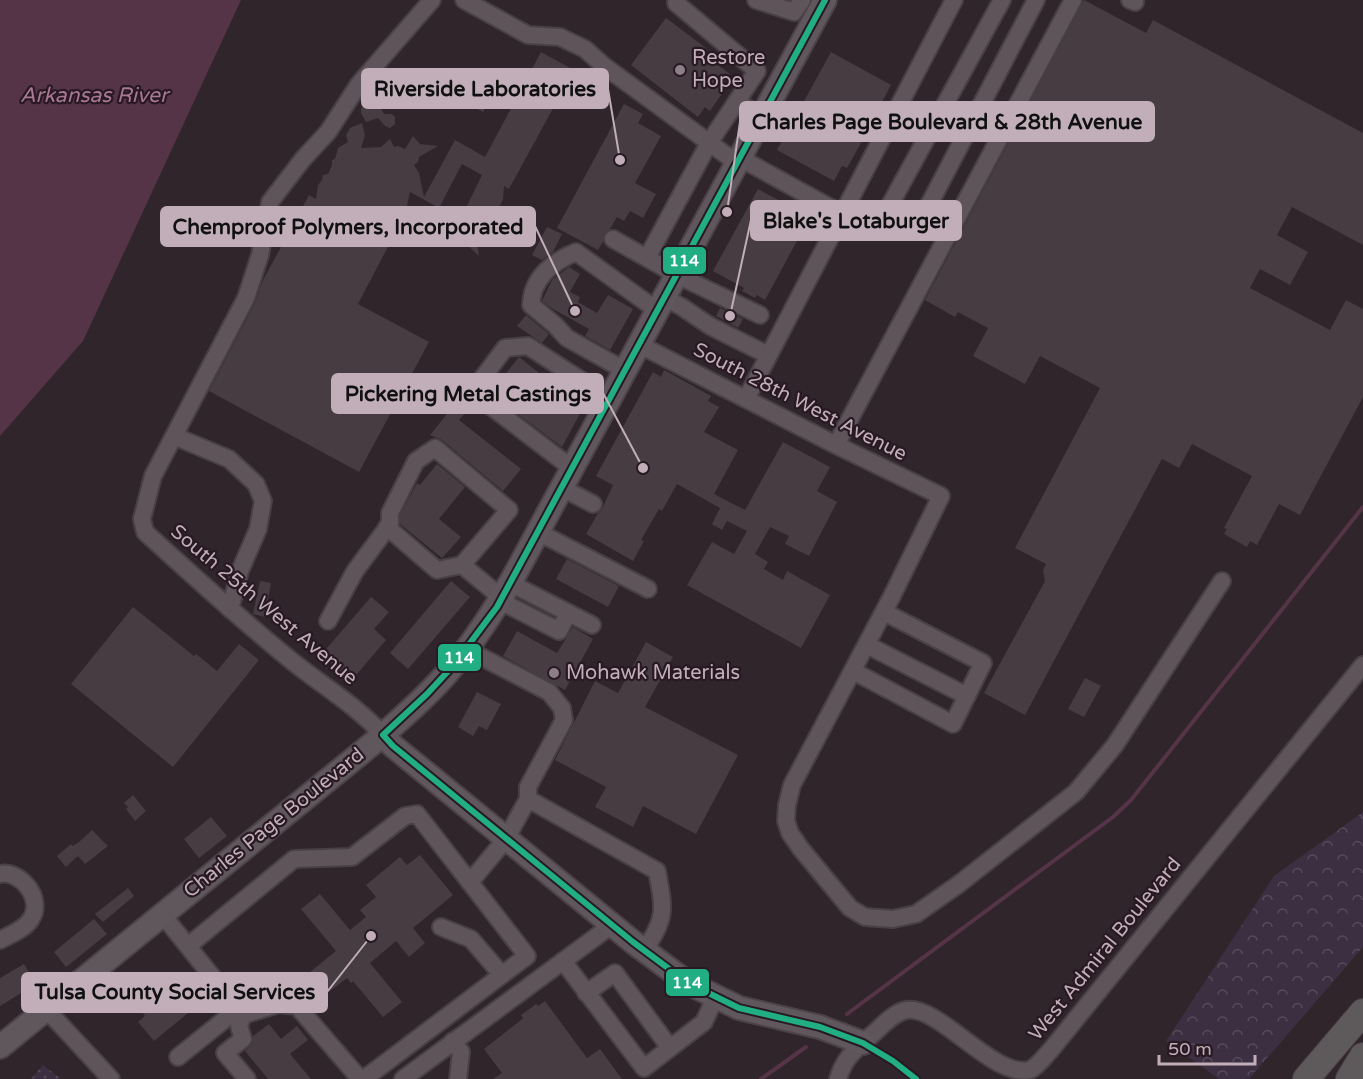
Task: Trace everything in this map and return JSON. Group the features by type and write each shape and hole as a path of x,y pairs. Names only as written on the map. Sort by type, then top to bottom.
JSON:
{"highway":[{"path":"1306,1079 1363,1012"},
{"path":"1349,1079 1363,1056"}],"main road":[{"name":"Charles Page Boulevard","path":"0,1047 382,735 427,694 466,649 504,594 825,0"},
{"path":"382,735 612,925 688,983 715,998 754,1013 820,1027 862,1043"}],"street":[{"name":"South 25th West Avenue","path":"382,735 368,719 288,658 230,609 146,532 142,519 153,476 246,298 260,255 270,202 303,159 328,132 359,84 432,0"},
{"path":"464,0 528,35 560,37 585,49 604,66 709,143 842,214"},
{"path":"756,0 794,12 802,0"},
{"path":"746,399 954,0"},
{"path":"1002,0 890,205 920,222 1036,0"},
{"path":"836,445 1073,0"},
{"path":"647,258 709,143 757,71 676,3"},
{"path":"737,101 761,118"},
{"path":"613,239 677,275 760,315"},
{"path":"626,371 567,338 531,306 532,294 544,271 553,263 576,252 662,304 682,307 710,326 768,356"},
{"name":"South 28th West Avenue","path":"640,345 941,496 884,612"},
{"path":"594,504 472,392 505,348 528,346 610,399"},
{"path":"174,436 229,459 256,484 263,501 258,529 240,571 230,609"},
{"path":"328,621 355,571 387,527 390,524 390,513 417,461 435,448 509,510 462,565 437,570 387,527"},
{"path":"538,532 648,590"},
{"path":"462,565 504,594 568,613 592,625"},
{"path":"853,671 953,724 983,663 884,612 792,785 786,821 790,833 801,849 850,908 865,917 893,919 916,914 959,884 1076,792 1116,745 1222,581"},
{"path":"867,645 967,696"},
{"path":"466,649 549,692 562,708 564,720 528,787 528,799 506,839 470,882"},
{"name":"West Admiral Boulevard","path":"838,1079 847,1056 894,1016 905,1010 913,1010 938,1023 990,1063 1004,1070 1023,1072 1030,1070 1050,1051 1363,665"},
{"path":"528,799 657,871 663,904 658,932 644,950"},
{"path":"178,1057 229,1016 243,1015 279,1004 297,1006 362,1079 527,956 417,814 405,816 352,857 294,859 188,946"},
{"path":"0,874 7,873 17,877 34,897 35,906 31,919 19,930 0,940"},
{"path":"162,914 243,1015"},
{"path":"403,1079 612,925"},
{"path":"441,927 471,939 502,975"},
{"path":"563,961 648,1073 670,1048 704,1022 715,998"},
{"path":"586,993 615,973 670,1048"},
{"path":"46,1009 111,1079"},
{"path":"243,1015 239,1026 243,1039 225,1053 247,1079"},
{"path":"453,1041 461,1052 458,1079"}],"green space":[{"path":"1363,812 1363,947 1249,1079 1219,1079 1166,1041 1274,876"},
{"path":"43,1065 61,1079 31,1079"}],"water":[{"name":"Arkansas River","path":"0,0 241,0 83,341 0,436"}],"building":[{"path":"1084,0 1146,33 1153,20 1363,133 1363,245 1292,207 1277,235 1308,252 1290,285 1260,269 1250,288 1330,330 1346,300 1363,309 1363,397 1300,515 1279,504 1257,545 1250,541 1247,547 1224,534 1227,529 1224,528 1252,476 1192,444 1179,468 1162,459 1025,715 984,693 1045,581 1043,570 1046,564 1015,548 1100,388 1040,356 1025,384 973,356 988,328 958,312 955,317 925,300"},
{"name":"Restore Hope","path":"666,18 706,48 702,53 730,74 719,89 723,92 710,111 705,107 698,117 631,65"},
{"path":"541,52 574,70 509,189 504,186 503,200 495,214 491,216 492,222 487,224 487,230 482,233 490,235 477,242 479,256 468,246 463,245 452,232 468,234 461,218 482,175 462,164 439,208 410,192 407,206 397,213 397,223 387,236 392,239 358,304 429,342 359,472 209,391 255,303 262,282 309,195 316,199 318,185 323,175 328,174 338,148 348,142 346,135 350,128 362,123 365,135 361,148 381,147 390,139 394,147 405,149 413,136 420,144 438,146 419,157 418,162 414,165 419,173 424,197 455,140 485,157"},
{"path":"831,52 891,85 874,117 865,111 852,135 862,141 847,168 842,166 834,181 777,150"},
{"path":"489,81 498,86 483,112 474,107"},
{"path":"369,100 378,103 384,114 392,114 395,117 395,124 390,128 378,118 366,122 361,109"},
{"path":"624,104 643,114 638,123 661,136 635,183 656,194 643,218 630,211 624,221 617,217 604,234 603,242 598,250 557,228"},
{"path":"758,189 810,217 765,300 742,291 744,288 713,271"},
{"path":"547,227 562,234 553,252 542,260 532,255"},
{"path":"569,267 580,274 570,292 580,297 578,302 597,313 608,295 633,309 610,350 585,336 589,329 542,301 552,280"},
{"path":"720,308 743,319 738,328 716,316"},
{"path":"526,315 549,334 542,343 517,326"},
{"path":"519,357 583,408 562,447 490,393"},
{"path":"664,370 711,396 708,401 719,407 704,432 738,450 714,494 745,510 783,442 830,467 817,491 837,502 809,556 785,544 789,536 770,527 755,554 768,562 764,569 783,580 787,571 830,595 801,648 687,585 712,542 734,554 747,531 727,521 722,530 712,524 720,508 677,484 662,511 659,509 641,540 644,541 633,561 586,534 602,509 613,485 596,476 653,372 661,377"},
{"path":"459,399 470,407 459,420 521,469 503,491 442,440 430,435"},
{"path":"437,464 465,487 439,519 461,537 442,558 400,524 400,515 417,483 420,485"},
{"path":"567,559 619,586 608,607 556,579"},
{"path":"260,581 271,583 265,617 253,614"},
{"path":"451,581 470,597 408,669 390,653"},
{"path":"371,597 389,612 374,629 386,640 351,681 321,655"},
{"path":"133,607 194,656 196,654 217,671 239,644 259,660 173,767 71,684"},
{"name":"Mohawk Materials","path":"573,627 593,639 565,690 503,656 517,631 557,653"},
{"path":"646,642 673,657 645,707 738,755 696,834 643,806 633,827 595,807 606,787 555,760 595,681 618,693"},
{"path":"1085,678 1101,686 1084,717 1068,709"},
{"path":"477,692 501,704 487,730 479,726 473,736 458,727"},
{"path":"133,795 146,811 135,821 124,803"},
{"path":"211,817 227,836 199,858 184,839"},
{"path":"92,830 108,846 85,864 78,856 66,867 57,856 71,844 73,846 79,842"},
{"path":"420,855 453,895 413,928 425,943 409,957 396,941 370,963 402,1002 383,1017 353,981 351,983 347,978 322,997 305,976 336,951 301,909 320,894 350,930 366,917 360,910 376,897 366,885 400,857 407,865"},
{"path":"128,888 134,896 103,922 95,914"},
{"path":"94,919 107,934 66,967 54,952"},
{"path":"24,964 36,984 0,1006 0,978"},
{"path":"182,984 199,1004 154,1041 138,1022 145,1016 140,1009 149,1001 154,1007"},
{"path":"545,1001 587,1058 600,1049 622,1079 493,1079 502,1073 484,1049 523,1018 521,1015 536,1004 538,1006"},
{"path":"269,1024 281,1039 297,1026 308,1040 290,1054 311,1079 268,1079 245,1051 253,1043 253,1036"}],"waterway":[{"path":"847,1014 1113,817 1131,800 1363,507"},
{"path":"761,1079 806,1047"}],"transit line":[{"name":"114","path":"825,0 497,607 452,667 383,735 393,746 633,942 688,983 739,1008 820,1027 863,1043 893,1061 916,1079"}],"place":[{"name":"Restore Hope","path":"680,70"},
{"name":"Riverside Laboratories","path":"620,160"},
{"name":"Charles Page Boulevard & 28th Avenue","path":"727,212"},
{"name":"Chemproof Polymers, Incorporated","path":"575,311"},
{"name":"Blake's Lotaburger","path":"730,316"},
{"name":"Pickering Metal Castings","path":"643,468"},
{"name":"Mohawk Materials","path":"554,673"},
{"name":"Tulsa County Social Services","path":"371,936"}]}
